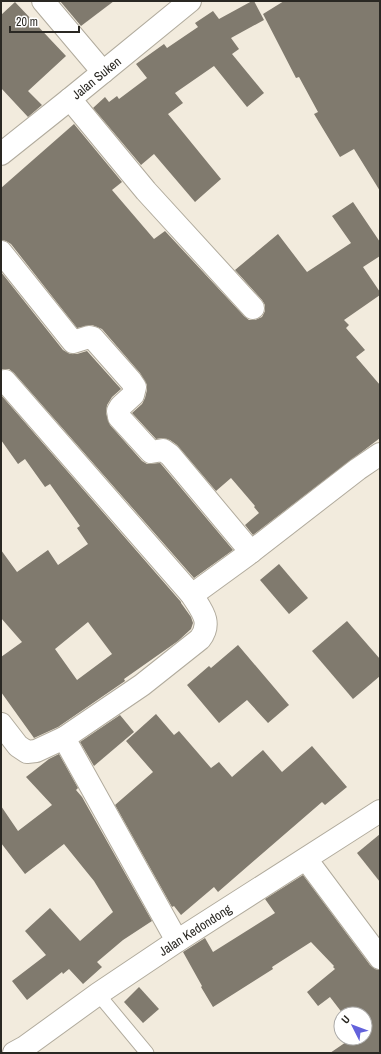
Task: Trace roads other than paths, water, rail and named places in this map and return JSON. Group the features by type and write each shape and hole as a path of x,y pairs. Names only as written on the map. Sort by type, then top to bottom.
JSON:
{"street":[{"path":"43,1 103,72"},
{"name":"Jalan Suken","path":"1,154 190,1"},
{"path":"70,99 146,192 253,308"},
{"path":"1,252 73,342 89,337 93,338 131,381 135,387 133,395 121,406 118,411 119,417 151,452 162,450 170,455 250,552"},
{"path":"1,724 18,746 27,752 36,751 64,738 142,685 200,639 207,626 206,620 192,595 5,381"},
{"path":"192,595 380,454"},
{"path":"64,738 177,941"},
{"name":"Jalan Kedondong","path":"20,1050 98,994 177,941 380,812"},
{"path":"306,859 380,958"}],"lane":[{"path":"98,994 147,1053"}]}
